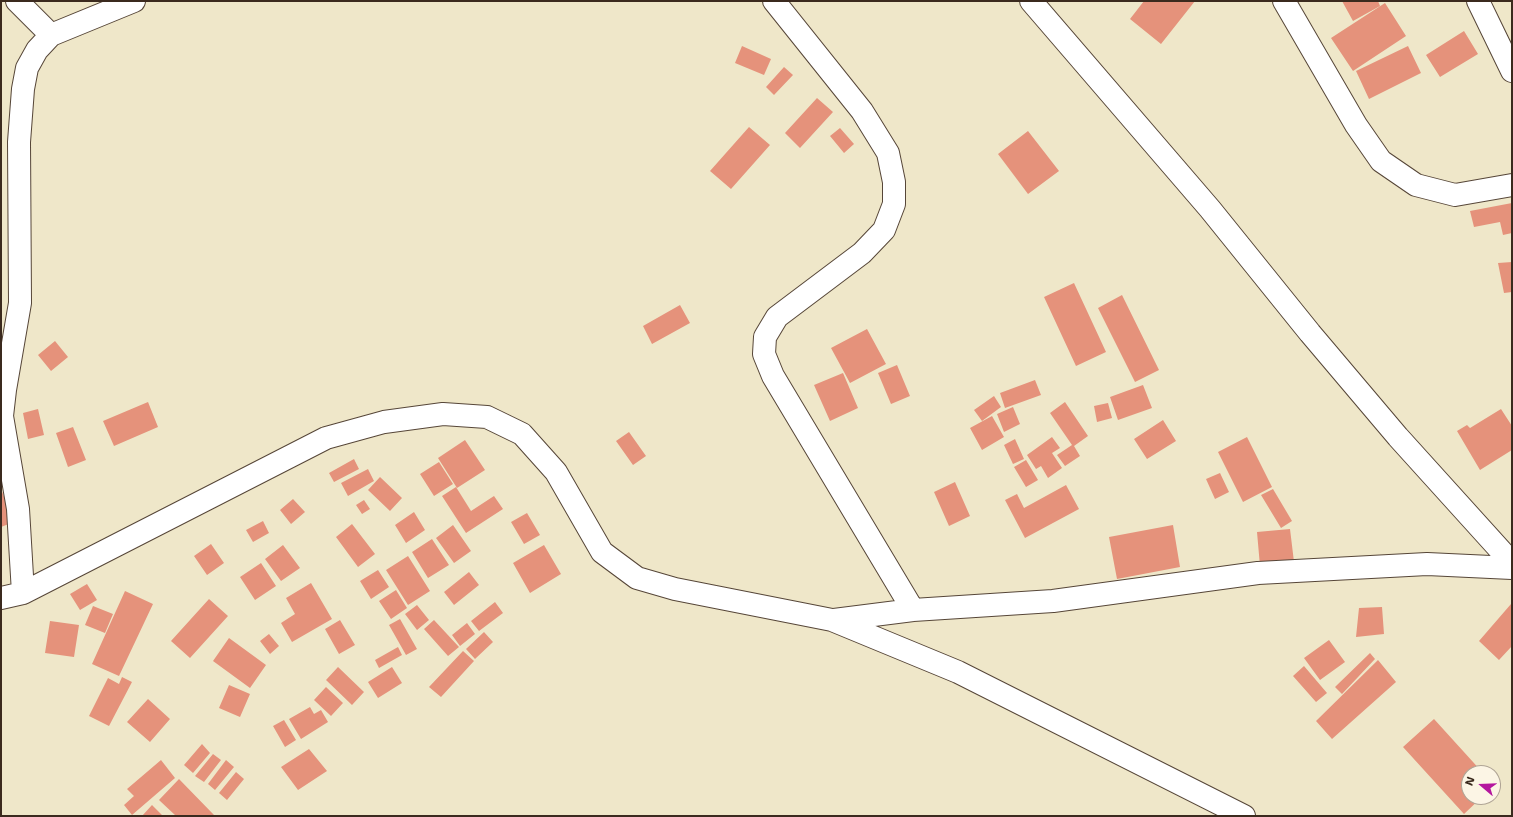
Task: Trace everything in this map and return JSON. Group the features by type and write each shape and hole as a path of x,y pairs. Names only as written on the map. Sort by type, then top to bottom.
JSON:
{"street":[{"path":"17,1 51,35"},
{"path":"23,593 18,509 2,416 20,303 19,142 22,89 27,68 37,50 51,35 134,1"},
{"path":"774,1 862,111 888,153 894,182 894,204 884,230 862,253 777,317 765,337 764,354 773,376 913,610"},
{"path":"1031,1 1210,210 1310,333 1398,437 1512,563"},
{"path":"1284,1 1356,125 1381,161 1416,185 1455,195 1512,185"},
{"path":"1478,1 1512,71"},
{"path":"1,598 23,593 326,438 384,422 443,414 487,417 522,434 556,472 602,552 637,578 675,589 832,620 958,672 1244,816"},
{"path":"832,620 913,610 1053,600 1258,574 1427,564 1512,568"}],"building":[{"path":"1144,1 1195,1 1161,44 1130,19"},
{"path":"1342,1 1378,1 1380,6 1353,21"},
{"path":"1385,3 1406,36 1353,71 1331,38"},
{"path":"1464,31 1478,54 1440,77 1426,55"},
{"path":"742,46 771,59 764,75 735,63"},
{"path":"1408,46 1421,73 1369,99 1356,71"},
{"path":"784,67 793,75 774,95 766,87"},
{"path":"817,98 833,112 800,148 785,133"},
{"path":"749,127 770,145 731,189 710,171"},
{"path":"840,128 854,144 844,153 830,136"},
{"path":"1028,131 1059,171 1028,194 998,154"},
{"path":"1512,203 1512,233 1503,235 1500,222 1474,227 1470,211"},
{"path":"1512,262 1512,292 1504,293 1498,263"},
{"path":"1074,283 1106,352 1076,366 1044,297"},
{"path":"1122,295 1159,370 1135,382 1098,308"},
{"path":"680,305 690,323 652,344 643,326"},
{"path":"867,329 886,364 850,383 831,348"},
{"path":"55,341 68,357 51,371 38,355"},
{"path":"897,365 910,396 891,404 878,373"},
{"path":"843,373 858,408 830,421 814,385"},
{"path":"1035,380 1041,395 1005,408 1000,393"},
{"path":"1143,385 1152,408 1118,420 1110,397"},
{"path":"994,396 1001,407 982,421 974,410"},
{"path":"148,402 158,427 114,446 103,421"},
{"path":"1065,402 1088,436 1074,446 1080,456 1065,466 1057,455 1072,445 1050,413"},
{"path":"1108,403 1112,418 1097,422 1094,406"},
{"path":"1013,407 1020,424 1004,432 997,414"},
{"path":"38,409 44,435 28,439 23,413"},
{"path":"1501,409 1512,426 1512,450 1480,470 1457,431 1467,425 1470,428"},
{"path":"992,416 1004,437 982,450 970,428"},
{"path":"1163,420 1176,441 1147,459 1134,439"},
{"path":"73,427 86,460 68,467 56,433"},
{"path":"629,432 646,456 633,465 616,441"},
{"path":"1052,437 1060,448 1052,453 1062,468 1048,478 1041,466 1036,469 1027,455"},
{"path":"1247,437 1272,487 1243,502 1218,452"},
{"path":"1015,439 1024,459 1013,464 1004,445"},
{"path":"465,440 485,470 457,488 438,458"},
{"path":"354,459 359,469 334,482 329,473"},
{"path":"1026,460 1038,480 1026,487 1014,467"},
{"path":"439,462 453,484 434,496 420,474"},
{"path":"368,469 374,481 348,496 341,483"},
{"path":"1220,473 1229,492 1215,499 1206,479"},
{"path":"380,477 402,498 390,511 368,490"},
{"path":"955,482 970,516 949,526 934,492"},
{"path":"1066,485 1079,509 1025,538 1005,500 1017,494 1024,508"},
{"path":"456,487 471,511 494,496 503,509 466,533 442,496"},
{"path":"1,489 14,522 1,527"},
{"path":"1273,489 1292,521 1281,528 1261,495"},
{"path":"293,499 305,512 291,524 280,510"},
{"path":"364,500 370,509 362,514 356,505"},
{"path":"414,512 425,530 406,543 395,525"},
{"path":"527,513 540,535 524,544 511,522"},
{"path":"263,521 269,533 253,542 246,530"},
{"path":"352,524 375,554 358,567 336,537"},
{"path":"453,525 471,551 454,563 436,538"},
{"path":"1173,525 1180,567 1117,579 1109,537"},
{"path":"1290,529 1294,562 1260,566 1257,532"},
{"path":"432,539 449,565 428,578 412,552"},
{"path":"211,544 224,563 207,575 194,556"},
{"path":"283,545 300,568 281,581 265,559"},
{"path":"544,545 561,574 530,593 513,563"},
{"path":"408,556 430,591 408,605 386,570"},
{"path":"261,563 276,586 255,600 240,577"},
{"path":"378,570 389,587 371,599 360,581"},
{"path":"469,572 479,585 454,605 444,592"},
{"path":"311,583 332,619 292,642 281,623 295,614 286,598"},
{"path":"87,584 97,600 80,610 70,594"},
{"path":"396,590 407,608 391,619 379,601"},
{"path":"125,591 153,604 119,676 92,664"},
{"path":"209,599 228,616 190,658 171,641"},
{"path":"495,602 503,613 479,631 471,621"},
{"path":"1511,604 1512,646 1499,660 1479,641"},
{"path":"417,605 429,620 417,630 405,614"},
{"path":"93,606 113,614 105,633 85,625"},
{"path":"1382,607 1384,634 1356,637 1359,608"},
{"path":"400,619 417,649 406,655 389,625"},
{"path":"340,620 355,645 339,654 325,629"},
{"path":"434,620 459,647 448,656 424,629"},
{"path":"50,621 79,625 74,657 45,653"},
{"path":"467,623 475,634 460,646 452,635"},
{"path":"484,632 493,642 475,659 466,649"},
{"path":"269,634 279,646 270,654 260,641"},
{"path":"229,638 266,665 250,688 213,661"},
{"path":"1329,640 1345,662 1320,680 1304,658"},
{"path":"398,647 402,655 379,668 375,660"},
{"path":"463,651 474,661 441,697 429,687"},
{"path":"1370,653 1375,659 1342,694 1335,687"},
{"path":"1378,660 1396,682 1332,739 1316,721"},
{"path":"1304,666 1327,693 1316,702 1293,676"},
{"path":"338,667 364,692 352,705 326,680"},
{"path":"392,667 402,683 378,698 368,682"},
{"path":"122,677 132,682 109,726 89,716 108,678 119,684"},
{"path":"229,685 250,694 240,717 219,708"},
{"path":"326,687 343,703 331,716 314,700"},
{"path":"148,699 170,719 150,742 127,722"},
{"path":"310,707 314,714 321,710 328,722 301,739 289,719"},
{"path":"1434,719 1476,765 1461,765 1461,805 1474,805 1464,814 1403,747"},
{"path":"284,720 296,740 285,747 273,726"},
{"path":"202,744 210,753 193,773 184,765"},
{"path":"309,749 327,771 298,790 281,767"},
{"path":"213,754 221,760 204,782 195,776"},
{"path":"161,760 175,778 132,815 124,805 134,796 127,789"},
{"path":"226,760 234,767 215,790 208,784"},
{"path":"236,772 244,779 227,800 219,793"},
{"path":"179,779 214,815 213,816 176,816 159,800"},
{"path":"152,805 163,816 142,816"}]}
